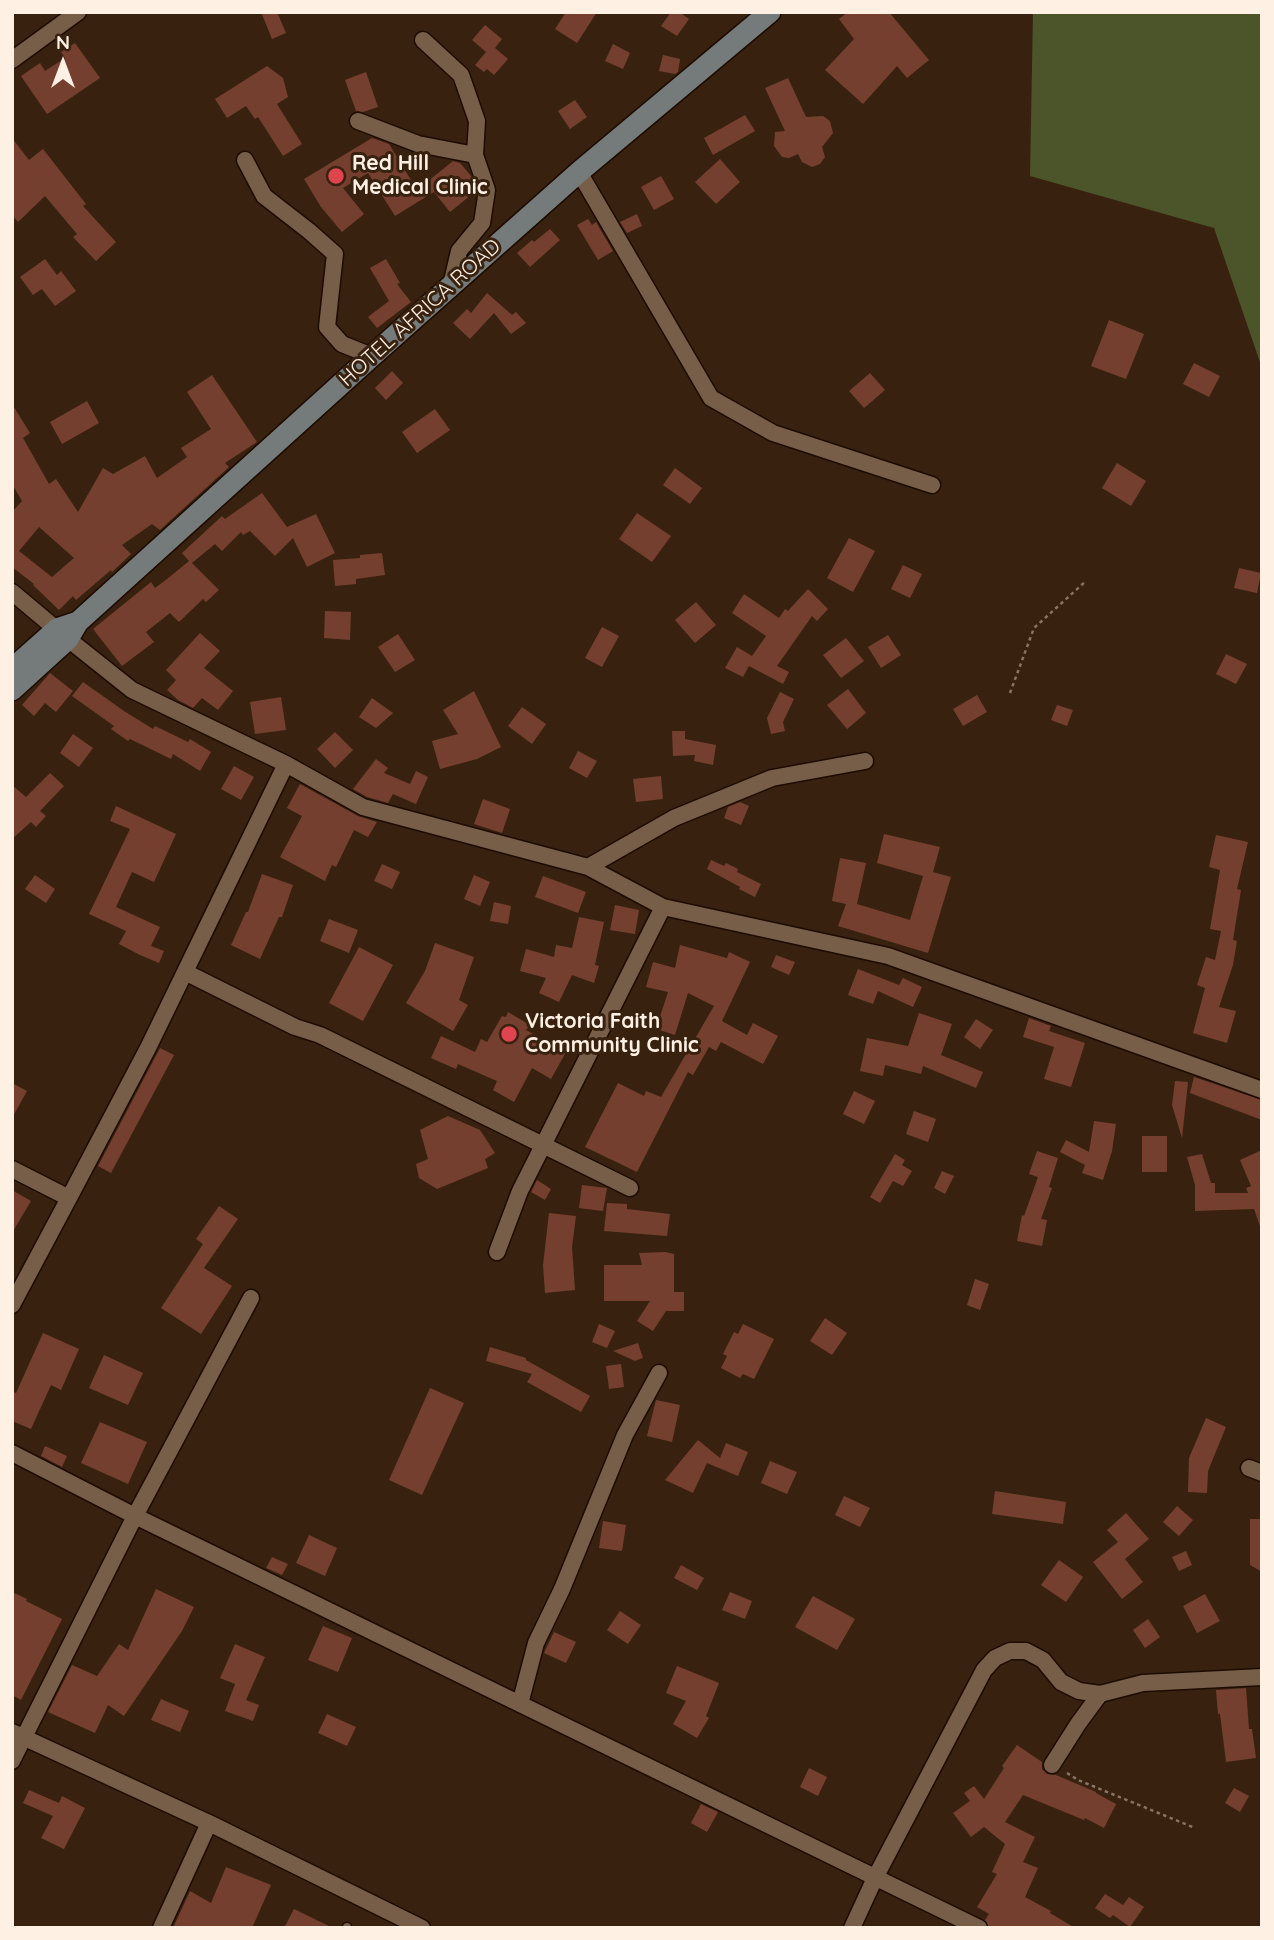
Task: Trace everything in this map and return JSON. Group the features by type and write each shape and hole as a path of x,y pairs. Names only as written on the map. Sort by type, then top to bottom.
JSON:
{"street":[{"path":"12,60 78,12"},
{"name":"HOTEL AFRICA ROAD","path":"12,690 67,630 372,356 579,172 770,12"},
{"path":"423,40 461,75 477,121 474,155 486,190 482,223 459,251 452,285"},
{"path":"358,121 418,144 474,155"},
{"path":"245,160 264,196 335,254 327,327 342,344 372,356"},
{"path":"579,172 710,398 773,433 932,485"},
{"path":"12,592 67,630 132,690 286,764 363,807 589,867 663,907 888,956 1262,1090"},
{"name":"HOTEL AFRICA ROAD","path":"12,669 67,630"},
{"path":"589,867 674,818 772,778 865,761"},
{"path":"12,1305 148,1048 286,764"},
{"path":"496,1252 502,1243 520,1191 663,907"},
{"path":"185,972 295,1027 320,1035 630,1188"},
{"path":"12,1169 69,1198"},
{"path":"12,1761 18,1735 251,1298"},
{"path":"520,1704 536,1643 562,1589 625,1435 659,1373"},
{"path":"12,1453 135,1516 979,1928"},
{"path":"852,1928 875,1878 984,1670 995,1658 1010,1651 1026,1651 1043,1660 1061,1682 1079,1691 1100,1694 1143,1683 1262,1677"},
{"path":"1052,1765 1100,1694"},
{"path":"18,1735 209,1823 422,1928"},
{"path":"161,1928 209,1823"},
{"path":"385,1928 392,1912"}],"path":[{"path":"1010,693 1034,628 1086,581"},
{"path":"1052,1765 1078,1780 1195,1828"}],"green space":[{"path":"1033,12 1262,12 1262,368 1214,228 1030,176"}],"building":[{"path":"261,12 277,12 286,33 272,39"},
{"path":"566,12 597,12 577,43 555,29"},
{"path":"671,12 679,12 689,19 677,36 661,26"},
{"path":"848,12 889,12 929,60 907,78 897,66 863,104 825,70 854,39 839,19"},
{"path":"485,25 502,39 495,48 508,59 494,75 475,65 486,52 472,40"},
{"path":"75,43 100,78 47,114 21,76 40,63 45,71 65,58 61,52"},
{"path":"613,44 630,53 623,69 605,61"},
{"path":"663,55 680,59 678,72 675,74 659,71"},
{"path":"267,66 283,78 288,97 277,104 302,144 283,156 258,117 255,119 246,106 227,118 215,99"},
{"path":"366,72 378,107 363,112 356,111 345,80"},
{"path":"788,78 806,117 823,116 830,121 833,133 822,147 825,157 820,164 812,167 802,162 798,154 789,158 782,157 774,146 775,132 785,131 765,88"},
{"path":"575,100 587,117 570,129 558,111"},
{"path":"745,115 755,131 713,155 704,138"},
{"path":"12,138 29,160 43,149 86,204 83,206 116,242 96,261 73,237 77,234 45,196 18,222 12,215"},
{"name":"Red Hill Medical Clinic","path":"372,138 389,144 417,190 453,161 460,163 471,176 476,191 450,212 434,192 395,216 368,173 343,188 364,214 342,232 321,207 304,179"},
{"path":"720,159 740,182 716,204 695,182"},
{"path":"661,176 674,199 654,210 641,187"},
{"path":"637,214 642,226 627,233 620,222"},
{"path":"588,219 592,225 596,222 613,251 598,260 577,225"},
{"path":"550,229 560,240 530,267 517,253"},
{"path":"45,259 57,275 61,271 76,291 55,306 42,289 33,295 20,277"},
{"path":"386,259 400,283 397,284 411,302 377,328 368,317 389,301 370,268"},
{"path":"487,293 512,315 516,312 526,323 511,334 494,313 470,339 453,323 467,309 471,313"},
{"path":"1109,320 1144,334 1126,379 1091,366"},
{"path":"1194,363 1220,376 1209,397 1183,384"},
{"path":"392,371 403,383 386,400 375,388"},
{"path":"870,373 885,390 864,408 849,391"},
{"path":"212,375 257,442 225,463 229,467 160,530 152,524 122,545 131,554 76,600 73,596 59,610 34,584 12,567 12,512 22,501 12,484 12,404 30,433 23,438 49,484 56,479 78,512 103,468 113,474 145,456 157,478 187,457 181,448 211,429 187,392","holes":["39,527 74,558 52,577 19,551"]},
{"path":"87,401 99,423 62,444 50,422"},
{"path":"435,409 450,430 417,453 402,432"},
{"path":"1117,463 1146,481 1131,506 1102,488"},
{"path":"675,468 702,488 690,504 663,485"},
{"path":"262,493 287,527 316,514 335,553 307,567 293,538 275,556 250,531 243,535 241,532 222,551 215,544 192,563 219,590 206,602 203,599 179,622 170,613 146,632 154,642 122,666 93,629 151,582 155,588 167,579 189,561 182,553 222,516 225,519"},
{"path":"637,513 671,536 652,562 619,539"},
{"path":"849,538 875,551 853,592 827,578"},
{"path":"382,553 385,575 356,579 356,584 335,586 333,560"},
{"path":"903,565 922,574 910,598 891,589"},
{"path":"1239,568 1261,573 1257,593 1234,588"},
{"path":"808,589 828,609 817,621 812,616 777,666 789,672 783,684 749,666 743,677 725,668 737,647 752,656 766,636 732,613 744,594 779,618 785,609 788,611"},
{"path":"696,602 716,625 695,643 675,620"},
{"path":"325,611 351,612 350,640 324,638"},
{"path":"602,627 619,636 602,667 585,658"},
{"path":"200,633 220,651 204,668 233,691 218,710 202,698 193,708 167,690 176,680 166,670"},
{"path":"398,634 415,660 395,672 378,647"},
{"path":"888,635 901,655 881,668 868,647"},
{"path":"846,638 864,661 841,678 823,655"},
{"path":"1226,654 1247,664 1236,684 1216,674"},
{"path":"50,673 73,691 56,712 45,703 34,716 22,705"},
{"path":"83,682 153,729 155,726 188,742 190,739 211,752 200,771 173,754 171,759 130,739 128,741 111,729 114,726 72,696"},
{"path":"848,689 866,713 847,729 827,705"},
{"path":"474,691 501,747 477,759 440,769 432,741 458,734 443,710"},
{"path":"780,692 794,699 783,722 785,731 771,734 767,718"},
{"path":"977,695 987,712 963,726 953,709"},
{"path":"281,697 286,730 255,734 250,702"},
{"path":"372,698 393,713 376,728 359,717"},
{"path":"1057,705 1073,710 1067,726 1051,720"},
{"path":"522,707 546,724 532,744 508,726"},
{"path":"672,731 685,731 685,739 716,745 713,765 694,761 695,755 673,756"},
{"path":"335,732 353,750 335,768 317,749"},
{"path":"73,734 93,748 79,767 60,753"},
{"path":"578,751 597,761 587,778 569,768"},
{"path":"376,759 388,768 384,773 410,784 416,771 428,777 416,804 393,794 388,803 367,797 353,789"},
{"path":"234,766 254,777 241,800 221,789"},
{"path":"50,773 64,786 40,811 46,816 36,827 31,822 12,839 12,785 26,797"},
{"path":"661,776 663,799 636,802 633,779"},
{"path":"300,784 358,816 377,822 368,837 354,830 336,867 332,865 325,881 280,857 302,816 287,808"},
{"path":"483,799 510,809 502,833 474,824"},
{"path":"740,802 749,806 741,825 724,818 728,807"},
{"path":"116,806 176,834 154,882 132,872 116,907 160,927 151,946 164,951 159,963 119,944 126,931 89,914 130,829 110,821"},
{"path":"884,834 940,847 933,872 951,877 928,953 838,926 846,904 832,901 840,858 866,863 857,904 910,920 923,876 877,863"},
{"path":"1216,835 1248,842 1237,889 1241,890 1233,940 1237,941 1233,965 1219,1007 1236,1011 1227,1043 1193,1033 1205,988 1197,985 1206,957 1215,960 1221,931 1210,929 1220,870 1209,867"},
{"path":"711,860 724,866 726,863 761,884 755,897 707,869"},
{"path":"382,864 400,872 392,889 374,881"},
{"path":"262,874 293,885 282,917 279,917 260,959 231,945 248,912"},
{"path":"35,875 55,889 46,903 25,889"},
{"path":"474,875 490,882 480,906 464,899"},
{"path":"543,876 586,892 578,913 535,897"},
{"path":"494,902 511,906 508,924 490,921"},
{"path":"615,905 639,910 635,934 610,930"},
{"path":"579,917 604,922 595,965 599,966 594,983 572,975 559,1002 539,993 546,978 520,971 526,949 554,957 556,945 572,948"},
{"path":"329,919 358,930 349,953 320,941"},
{"path":"435,943 474,957 459,1000 468,1005 453,1031 406,1003 425,971"},
{"path":"680,945 727,958 729,952 750,962 722,1021 747,1035 753,1023 778,1036 763,1064 721,1042 716,1051 709,1047 693,1075 688,1072 637,1172 585,1147 618,1083 644,1096 646,1091 661,1097 714,1006 688,993 675,1035 656,1029 668,992 646,987 653,962 675,968"},
{"path":"359,947 393,965 363,1021 329,1003"},
{"path":"776,955 795,962 789,975 771,967"},
{"path":"858,969 899,985 903,978 922,987 913,1007 878,991 873,1004 848,995"},
{"path":"508,1012 530,1025 526,1030 566,1052 551,1079 532,1068 514,1102 493,1090 497,1081 458,1064 456,1069 431,1058 441,1036 475,1052 481,1039 487,1042 502,1016 506,1017"},
{"path":"919,1013 952,1024 941,1055 983,1072 976,1088 923,1066 921,1074 885,1065 883,1076 860,1071 867,1038 908,1046"},
{"path":"1029,1018 1051,1026 1049,1031 1085,1043 1071,1087 1044,1079 1054,1047 1023,1037"},
{"path":"976,1019 993,1030 980,1049 964,1037"},
{"path":"160,1048 174,1055 111,1173 98,1166"},
{"path":"1194,1077 1262,1100 1262,1120 1190,1093"},
{"path":"1175,1081 1188,1082 1182,1138 1172,1105"},
{"path":"12,1083 27,1091 12,1118"},
{"path":"854,1091 875,1101 864,1124 843,1114"},
{"path":"914,1111 936,1119 928,1142 906,1134"},
{"path":"448,1116 480,1130 495,1153 485,1159 488,1168 437,1189 419,1178 416,1164 428,1159 420,1130"},
{"path":"1094,1121 1116,1124 1112,1151 1103,1180 1082,1173 1085,1165 1060,1152 1066,1140 1089,1152"},
{"path":"1142,1136 1167,1136 1167,1172 1142,1172"},
{"path":"1262,1150 1262,1226 1254,1209 1195,1211 1195,1185 1187,1157 1202,1154 1211,1183 1215,1183 1215,1193 1248,1193 1246,1188 1251,1186 1240,1160"},
{"path":"1037,1151 1058,1158 1049,1187 1052,1188 1041,1219 1047,1220 1042,1246 1017,1241 1022,1215 1024,1216 1038,1177 1029,1174"},
{"path":"895,1154 905,1160 902,1165 912,1171 903,1186 893,1181 880,1203 870,1197"},
{"path":"942,1171 954,1176 945,1194 934,1188"},
{"path":"537,1180 551,1189 545,1200 531,1192"},
{"path":"582,1185 607,1188 603,1211 579,1208"},
{"path":"12,1190 31,1201 12,1233"},
{"path":"607,1203 627,1204 627,1209 670,1214 667,1236 604,1231"},
{"path":"219,1206 238,1219 204,1268 232,1286 201,1334 161,1308 203,1244 196,1239"},
{"path":"549,1213 576,1216 572,1247 575,1290 545,1293 543,1265"},
{"path":"639,1253 674,1254 674,1292 684,1292 684,1311 666,1311 653,1331 637,1321 650,1301 604,1301 604,1265 642,1265"},
{"path":"975,1279 989,1284 980,1310 967,1305"},
{"path":"825,1318 847,1333 832,1355 810,1341"},
{"path":"599,1324 615,1331 607,1348 592,1342"},
{"path":"743,1324 774,1339 754,1379 743,1374 740,1378 721,1368 727,1356 723,1354 734,1332 738,1334"},
{"path":"43,1333 79,1349 61,1390 51,1385 31,1429 12,1421 12,1391 16,1393"},
{"path":"638,1343 643,1358 635,1361 613,1351"},
{"path":"490,1347 526,1358 590,1396 581,1412 527,1382 532,1374 486,1361"},
{"path":"104,1355 143,1373 128,1405 89,1388"},
{"path":"621,1364 624,1387 609,1389 606,1366"},
{"path":"430,1388 464,1403 422,1495 389,1480"},
{"path":"656,1400 680,1405 672,1442 647,1436"},
{"path":"1206,1418 1226,1427 1208,1471 1207,1493 1188,1492 1189,1458"},
{"path":"100,1422 147,1442 128,1484 81,1463"},
{"path":"698,1440 720,1458 726,1443 748,1452 738,1476 707,1463 693,1493 665,1480"},
{"path":"45,1446 67,1456 62,1467 41,1456"},
{"path":"770,1461 797,1472 787,1494 761,1483"},
{"path":"995,1491 1066,1502 1063,1524 992,1514"},
{"path":"844,1496 870,1508 860,1527 835,1515"},
{"path":"1177,1506 1193,1520 1179,1536 1163,1522"},
{"path":"1126,1513 1149,1539 1125,1559 1143,1582 1122,1599 1093,1562 1118,1542 1107,1530"},
{"path":"1250,1519 1262,1519 1262,1572 1250,1565"},
{"path":"603,1521 626,1525 622,1551 599,1548"},
{"path":"309,1535 337,1548 325,1576 296,1563"},
{"path":"1186,1551 1192,1565 1179,1571 1172,1557"},
{"path":"272,1557 288,1564 282,1575 266,1568"},
{"path":"1059,1560 1083,1577 1066,1602 1041,1585"},
{"path":"681,1565 704,1578 697,1590 674,1578"},
{"path":"156,1589 194,1607 182,1631 124,1716 108,1705 95,1733 48,1712 72,1665 97,1676 119,1644 128,1650"},
{"path":"12,1592 62,1619 21,1700 12,1695"},
{"path":"730,1592 752,1601 745,1619 722,1610"},
{"path":"1205,1594 1220,1621 1197,1633 1183,1606"},
{"path":"813,1596 855,1619 837,1650 795,1627"},
{"path":"620,1611 641,1625 628,1644 607,1630"},
{"path":"1148,1619 1160,1637 1145,1648 1133,1630"},
{"path":"323,1626 352,1638 338,1672 308,1660"},
{"path":"554,1632 576,1642 566,1663 544,1653"},
{"path":"235,1644 265,1657 246,1700 259,1705 253,1721 225,1711 235,1684 220,1678"},
{"path":"677,1666 719,1683 706,1716 709,1718 697,1738 673,1724 686,1701 666,1693"},
{"path":"1246,1688 1249,1729 1252,1729 1256,1758 1226,1762 1216,1690"},
{"path":"161,1699 189,1711 180,1732 151,1720"},
{"path":"327,1714 356,1727 347,1746 318,1733"},
{"path":"1017,1745 1042,1762 1042,1769 1047,1774 1056,1775 1096,1792 1116,1804 1104,1828 1023,1795 1005,1822 1035,1837 1023,1862 1038,1868 1025,1897 1075,1928 989,1928 985,1920 989,1914 977,1907 997,1874 992,1872 1005,1844 984,1827 971,1837 953,1813 970,1801 964,1793 974,1786 984,1799"},
{"path":"809,1768 827,1777 818,1796 800,1787"},
{"path":"1234,1788 1249,1796 1240,1812 1225,1803"},
{"path":"29,1790 59,1803 62,1796 85,1808 64,1849 41,1838 53,1816 23,1803"},
{"path":"701,1804 718,1812 707,1832 691,1823"},
{"path":"226,1867 271,1885 252,1928 173,1928 190,1891 211,1903"},
{"path":"1105,1894 1123,1905 1129,1897 1144,1907 1130,1927 1113,1915 1110,1918 1095,1908"},
{"path":"294,1909 333,1928 284,1928"}],"place":[{"name":"Red Hill Medical Clinic","path":"336,176"},
{"name":"Victoria Faith Community Clinic","path":"509,1034"}]}
